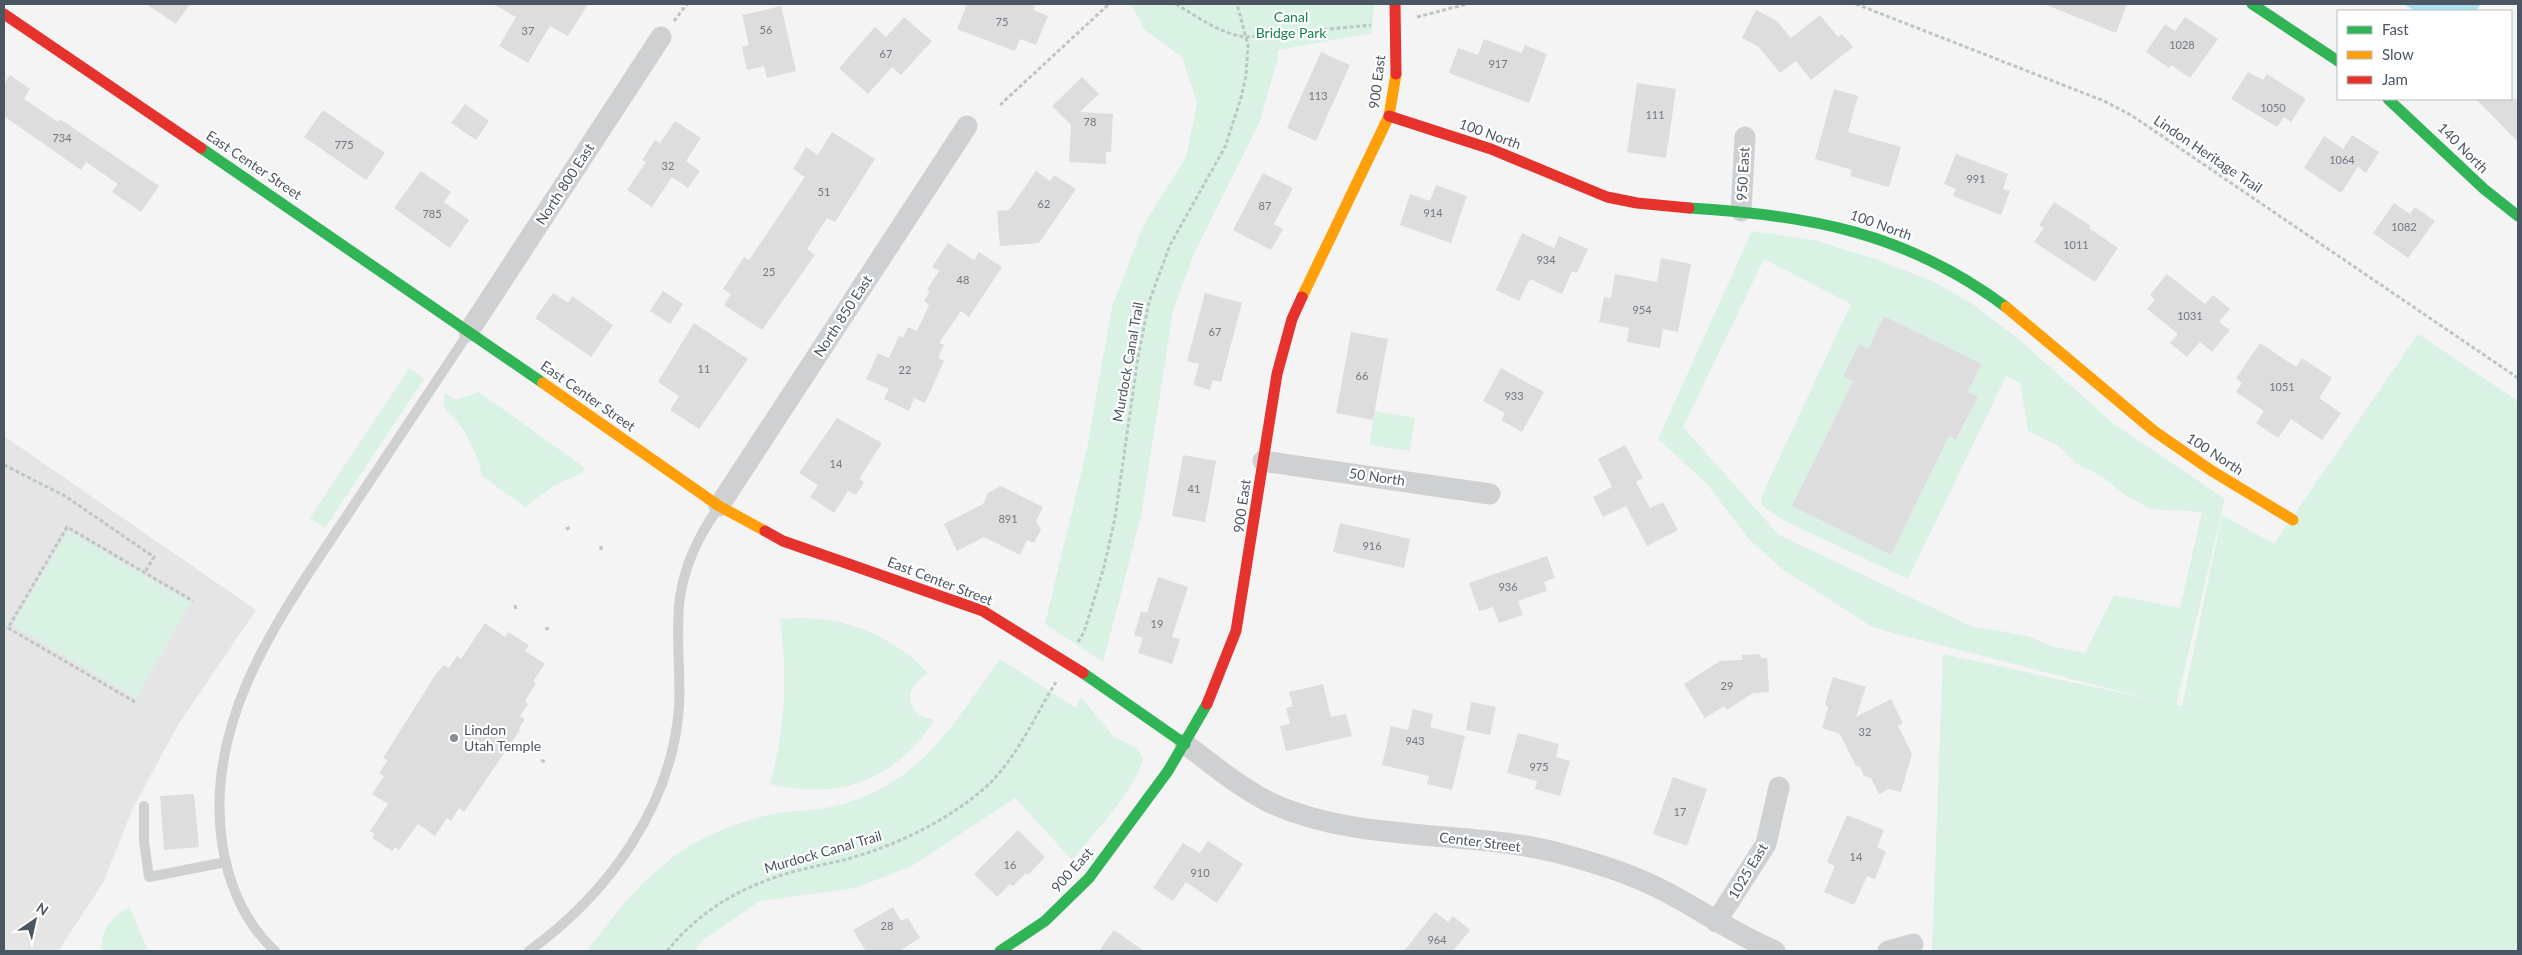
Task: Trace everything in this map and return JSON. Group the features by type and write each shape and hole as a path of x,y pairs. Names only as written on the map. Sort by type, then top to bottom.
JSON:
{"street":[{"name":"900 East","path":"1000,951 1045,921 1089,878 1139,813 1185,744 1212,696 1236,631 1277,374 1292,319 1389,116 1396,72 1396,4"},
{"path":"2252,4 2337,60"},
{"name":"East Center Street","path":"4,14 469,331 719,506 783,541 984,611 1065,661 1185,744"},
{"name":"North 800 East","path":"469,331 661,37"},
{"name":"140 North","path":"2389,100 2408,115 2479,186 2518,216"},
{"name":"100 North","path":"1389,116 1507,154 1568,185 1599,196 1654,205 1741,211 1829,223 1890,243 1950,269 2016,312 2135,417 2199,463 2293,520"},
{"name":"North 850 East","path":"719,506 967,126"},
{"name":"950 East","path":"1741,211 1745,137"},
{"name":"50 North","path":"1264,460 1490,494"},
{"name":"Center Street","path":"1185,744 1226,775 1269,802 1308,815 1352,826 1515,846 1563,854 1625,872 1679,899 1752,942 1775,951"},
{"name":"1025 East","path":"1716,922 1766,844 1779,787"},
{"path":"1888,951 1913,944"}],"lane":[{"path":"275,951 254,928 243,910 234,892 226,862 221,833 220,781 227,736 248,681 291,601 469,331"},
{"path":"529,951 578,910 607,878 638,832 657,796 668,766 677,730 680,676 680,600 683,579 698,540 719,506"},
{"path":"144,806 144,841 149,877 226,862"}],"path":[{"path":"1000,105 1109,4"},
{"path":"1176,4 1215,27 1236,36 1246,37 1396,21 1467,4"},
{"name":"Murdock Canal Trail","path":"1076,646 1087,622 1115,518 1138,357 1149,302 1170,245 1225,147 1241,98 1246,76 1246,37 1237,4"},
{"name":"Lindon Heritage Trail","path":"1856,4 2104,102 2131,115 2518,378"},
{"path":"4,465 64,496 154,557 145,572"},
{"path":"135,702 8,628 67,527 193,601"},
{"path":"566,529 571,527"},
{"path":"601,546 601,551"},
{"path":"515,605 516,610"},
{"path":"545,629 550,628"},
{"name":"Murdock Canal Trail","path":"667,951 699,917 750,886 887,846 913,835 948,814 987,785 1015,753 1057,681"}],"shaded area":[{"path":"4,436 256,610 178,725 133,808 103,883 58,951 4,951"}],"green space":[{"name":"Canal Bridge Park","path":"1131,4 1374,4 1372,33 1278,50 1278,58 1260,121 1193,256 1173,311 1141,516 1103,662 1045,624 1087,448 1112,307 1143,226 1186,157 1197,104 1182,57 1145,30"},
{"path":"1752,231 1817,241 1878,260 1934,282 1974,305 2022,342 2114,424 2225,499 2176,705 2182,706 2222,515 2274,544 2418,334 2518,401 2518,951 1932,951 1943,654 2154,700 1874,628 1782,569 1748,538 1707,484 1658,439","holes":["1764,259 1851,304 1763,493 1761,505 1783,520 1908,579 2006,376 2020,383 2028,431 2057,445 2077,464 2103,477 2125,495 2150,509 2202,512 2180,608 2114,595 2085,653 2053,647 2030,637 1973,627 1779,535 1683,427","1884,316 1982,364 1968,392 1978,397 1957,440 1949,436 1891,555 1792,506 1853,381 1844,376 1859,345 1868,349"]},
{"path":"409,368 424,379 325,528 310,518"},
{"path":"479,392 585,468 582,473 553,486 525,507 482,476 479,462 465,432 443,405 445,393 456,400"},
{"path":"1375,411 1415,418 1410,451 1369,445"},
{"path":"68,531 191,603 136,698 13,625"},
{"path":"796,618 834,621 868,631 899,648 928,673 913,687 910,699 920,716 934,720 919,741 902,758 884,771 864,781 842,787 819,790 795,789 770,784 779,743 784,702 784,661 780,619"},
{"path":"1000,659 1076,708 1081,697 1113,736 1138,749 1143,758 1132,784 1123,797 1072,860 1015,798 912,866 855,888 760,901 704,939 694,951 587,951 627,900 647,879 690,846 715,833 744,822 778,813 840,805 876,791 900,777 942,738"},
{"path":"130,907 148,951 102,951 103,937 108,924"}],"water":[{"path":"2404,4 2481,4 2476,10 2413,10"}],"building":[{"path":"146,4 190,4 176,24"},
{"path":"493,4 588,4 568,36 550,26 528,63 499,46 516,17"},
{"path":"967,4 1035,4 1033,10 1048,16 1036,45 1020,39 1015,51 957,29"},
{"path":"2044,4 2127,4 2116,33"},
{"path":"781,6 796,71 767,78 764,66 747,70 742,47 749,45 742,15"},
{"path":"1756,10 1777,21 1791,38 1820,15 1838,37 1842,34 1853,47 1811,80 1796,61 1780,73 1759,47 1742,38"},
{"path":"904,17 932,41 901,75 892,67 868,94 839,68 875,27 886,37"},
{"path":"2185,17 2218,39 2190,78 2171,65 2169,68 2146,52 2165,24 2175,31"},
{"path":"1484,39 1522,53 1525,45 1547,54 1529,103 1449,73 1458,48 1478,55"},
{"path":"1321,52 1350,65 1316,141 1287,128"},
{"path":"2248,72 2263,80 2267,74 2306,99 2291,122 2284,117 2277,127 2231,99"},
{"path":"10,75 30,89 24,99 58,122 60,119 159,186 141,212 112,192 118,184 86,162 81,170 4,116 4,84"},
{"path":"1082,77 1099,94 1080,112 1113,114 1111,152 1106,152 1106,164 1069,162 1071,125 1052,106"},
{"path":"1637,83 1676,89 1666,158 1627,152"},
{"path":"1834,89 1858,96 1848,132 1901,147 1889,187 1850,176 1852,170 1815,159"},
{"path":"2518,99 2518,142 2477,100"},
{"path":"465,104 489,121 476,140 451,123"},
{"path":"323,110 385,153 366,180 304,137"},
{"path":"675,121 701,138 686,161 700,171 688,188 672,177 652,207 627,190 646,162 642,160 655,140 660,143"},
{"path":"832,132 875,159 835,222 827,218 807,249 815,255 762,330 724,305 731,294 723,289 744,257 749,260 805,177 793,169 806,147 818,155"},
{"path":"2352,135 2379,152 2366,173 2358,167 2341,193 2304,168 2324,136 2343,149"},
{"path":"1956,154 2008,174 2003,189 2010,191 2001,215 1953,196 1956,189 1944,184"},
{"path":"421,171 451,192 444,202 469,220 450,248 394,208"},
{"path":"1036,171 1050,181 1054,175 1076,189 1039,243 1000,246 997,211 1009,210"},
{"path":"1263,173 1293,188 1274,224 1283,229 1271,250 1233,230"},
{"path":"1436,185 1467,196 1451,243 1400,225 1410,194 1430,201"},
{"path":"2054,202 2091,226 2089,228 2118,248 2095,282 2034,242 2044,228 2039,225"},
{"path":"2394,203 2410,214 2415,207 2435,221 2408,258 2373,233"},
{"path":"1522,233 1554,248 1559,236 1588,249 1577,273 1572,271 1562,294 1530,279 1519,301 1496,290"},
{"path":"948,243 974,260 979,252 1002,267 969,317 961,311 939,343 944,345 938,358 944,361 925,403 914,398 909,411 884,399 889,389 866,379 878,353 889,358 899,336 903,338 908,327 917,331 929,305 924,301 930,292 927,290 939,271 932,267"},
{"path":"1661,258 1691,264 1678,332 1663,329 1660,348 1627,342 1629,328 1599,322 1604,297 1611,298 1615,274 1657,282"},
{"path":"2167,274 2205,304 2213,295 2230,309 2219,322 2230,330 2212,352 2200,342 2187,357 2170,343 2178,334 2147,309 2155,300 2150,295"},
{"path":"663,291 683,304 670,324 650,311"},
{"path":"553,293 568,303 572,296 613,325 591,357 535,318"},
{"path":"1205,293 1242,303 1221,382 1213,380 1210,390 1193,385 1199,364 1187,361"},
{"path":"1884,316 1982,364 1968,392 1978,397 1956,440 1949,436 1891,555 1792,506 1853,381 1843,376 1859,344 1868,349"},
{"path":"694,323 748,359 699,429 670,410 679,396 658,382"},
{"path":"1351,332 1388,339 1373,420 1336,413"},
{"path":"2260,343 2296,367 2302,358 2332,378 2319,398 2341,413 2322,440 2291,419 2278,438 2256,423 2264,411 2236,392 2242,383 2236,378"},
{"path":"1501,368 1544,392 1522,432 1501,420 1505,413 1483,401"},
{"path":"837,418 882,443 859,479 864,482 856,495 848,491 834,513 810,497 818,485 799,473"},
{"path":"1625,445 1643,478 1636,482 1650,508 1663,502 1678,530 1647,546 1626,506 1603,517 1593,497 1612,487 1598,459"},
{"path":"1183,455 1216,461 1205,522 1172,516"},
{"path":"1001,486 1043,507 1036,521 1041,530 1034,543 1027,540 1020,555 984,537 957,551 944,524 983,504 988,493"},
{"path":"1340,523 1410,539 1404,568 1333,552"},
{"path":"1547,556 1555,578 1544,582 1547,591 1518,601 1523,615 1499,623 1493,607 1479,611 1469,583"},
{"path":"1158,577 1188,587 1172,637 1180,639 1172,664 1138,653 1143,638 1134,635 1141,611 1147,613"},
{"name":"Lindon Utah Temple","path":"485,623 505,637 508,632 529,645 525,651 545,664 533,681 536,683 525,701 528,704 520,716 525,719 519,728 520,730 464,812 459,808 451,821 447,818 435,836 418,824 399,850 395,847 392,851 372,838 375,834 370,831 388,804 372,794 384,776 379,773 388,760 383,758 436,674 444,665 449,668 457,656 461,659"},
{"path":"1760,654 1761,658 1767,658 1769,692 1753,693 1727,710 1724,706 1705,718 1684,684 1720,661 1742,660 1742,655"},
{"path":"1833,677 1866,687 1856,717 1891,699 1903,723 1898,726 1912,754 1901,792 1889,789 1879,794 1871,778 1864,776 1860,767 1856,766 1840,734 1822,728 1828,708 1825,703"},
{"path":"1323,684 1331,717 1346,714 1352,736 1286,751 1280,726 1290,724 1286,708 1293,706 1289,692"},
{"path":"1471,702 1496,707 1490,735 1466,730"},
{"path":"1413,709 1433,714 1430,727 1465,736 1452,790 1427,784 1429,776 1382,765 1391,726 1408,730"},
{"path":"1518,733 1559,744 1556,757 1570,761 1560,796 1535,789 1537,781 1507,773"},
{"path":"1673,777 1707,789 1687,846 1653,834"},
{"path":"194,794 199,847 164,850 160,796"},
{"path":"1847,815 1884,830 1877,847 1886,852 1875,879 1867,876 1854,905 1824,892 1835,866 1827,862"},
{"path":"1018,830 1045,857 1028,875 1026,873 1013,886 1010,884 997,897 974,874"},
{"path":"1208,841 1243,864 1217,903 1186,882 1173,901 1153,888 1183,843 1200,853"},
{"path":"893,907 901,921 908,918 920,938 899,951 866,951 853,930"},
{"path":"1435,912 1448,922 1453,916 1470,930 1453,951 1404,951"},
{"path":"1114,930 1144,951 1099,951"}],"traffic: fast":[{"path":"2252,4 2337,60"},
{"path":"2389,100 2484,189 2518,216"},
{"path":"201,148 543,383"},
{"path":"1689,208 1776,216 1856,232 1932,261 1969,282 2006,307"},
{"path":"1083,673 1185,744"},
{"path":"1000,951 1045,921 1089,878 1168,771 1207,704"}],"traffic: slow":[{"path":"1302,297 1389,116 1396,74"},
{"path":"2006,307 2154,431 2212,471 2293,520"},
{"path":"543,383 719,506 765,531"}],"traffic: jam":[{"path":"1395,4 1396,74"},
{"path":"4,14 201,148"},
{"path":"1389,116 1491,149 1607,197 1637,203 1689,208"},
{"path":"1207,704 1236,631 1277,374 1292,319 1302,297"},
{"path":"765,531 783,541 983,611 1083,673"}],"place":[{"name":"Lindon Utah Temple","path":"454,738"}]}
